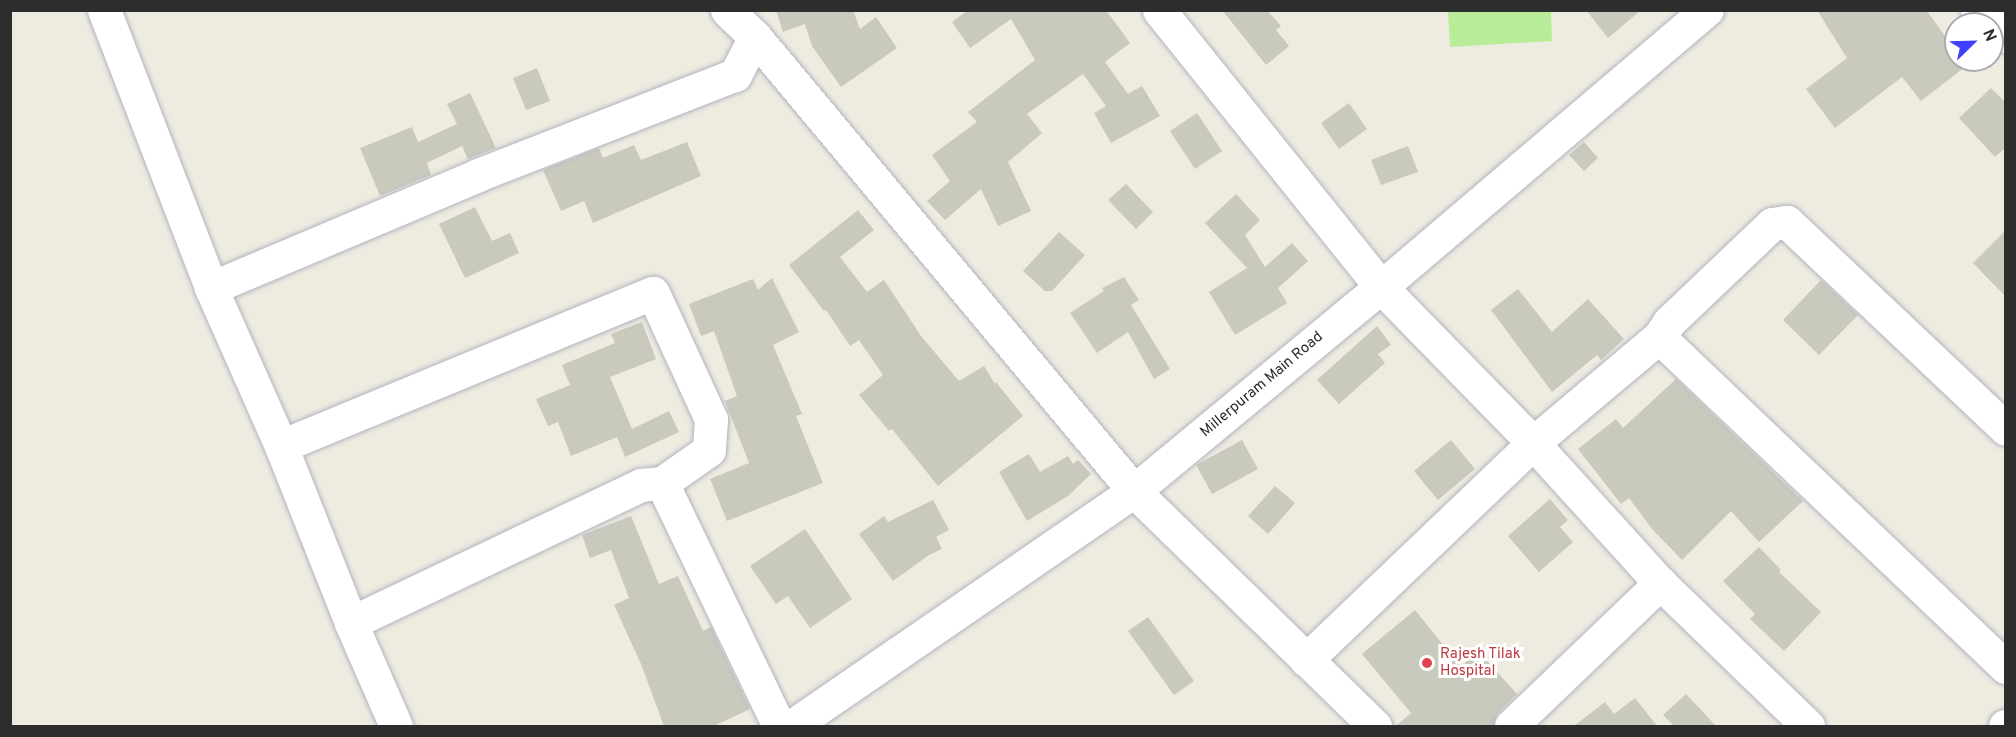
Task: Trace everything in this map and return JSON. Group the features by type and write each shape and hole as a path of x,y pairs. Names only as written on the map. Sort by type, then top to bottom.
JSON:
{"street":[{"path":"104,10 211,288 281,446 351,624 396,726"},
{"path":"727,10 755,37 1134,491 1375,726"},
{"path":"1159,10 1381,287 1533,443 1660,583 1808,726"},
{"name":"Millerpuram Main Road","path":"792,726 1134,491 1381,287 1707,10"},
{"path":"1980,11 2006,36"},
{"path":"211,288 478,175 735,75 755,37"},
{"path":"1306,660 1533,443 1659,338 1669,322 1772,224 1787,222 2006,429"},
{"path":"281,446 653,293 711,419 708,450 662,483 641,486 351,624"},
{"path":"1659,338 2006,667"},
{"path":"662,483 778,726"},
{"path":"1511,726 1660,583"}],"green space":[{"path":"1448,11 1551,11 1552,41 1450,47"}],"building":[{"path":"776,10 853,10 860,29 876,17 897,48 841,87 812,46 805,24 783,32"},
{"path":"968,10 1106,10 1130,43 1105,62 1128,94 1142,86 1160,116 1111,143 1094,113 1106,106 1083,74 1027,114 1042,133 1008,162 1031,211 998,226 981,189 945,220 927,201 950,181 932,155 977,122 968,112 1035,60 1011,19 970,48 952,22"},
{"path":"1222,10 1267,10 1281,26 1276,30 1289,46 1266,65"},
{"path":"1586,10 1641,10 1608,38"},
{"path":"1817,10 1926,10 1944,35 1944,72 1958,72 1921,101 1902,77 1835,128 1806,89 1847,58"},
{"path":"537,68 550,101 526,110 513,78"},
{"path":"1991,88 2006,103 2006,147 1995,157 1959,118"},
{"path":"470,93 496,148 468,159 462,146 427,163 431,175 380,196 360,148 412,127 418,142 457,124 447,104"},
{"path":"1349,103 1367,129 1339,149 1321,123"},
{"path":"1197,113 1222,151 1195,169 1170,131"},
{"path":"687,142 701,176 593,223 584,201 561,211 543,170 599,148 603,158 634,145 641,160"},
{"path":"1584,142 1598,158 1584,171 1569,155"},
{"path":"1408,146 1418,172 1381,185 1371,160"},
{"path":"1126,184 1153,212 1136,229 1108,200"},
{"path":"1236,194 1260,220 1245,235 1265,267 1292,243 1308,261 1278,288 1287,303 1235,335 1209,292 1247,268 1205,223"},
{"path":"475,207 492,241 510,233 519,253 465,278 439,224"},
{"path":"858,210 874,230 840,257 867,292 884,280 921,336 959,381 984,366 995,384 996,382 1023,416 938,486 892,429 889,431 859,395 883,375 859,340 850,346 826,310 824,311 789,265"},
{"path":"2006,230 2006,297 1973,263"},
{"path":"1059,232 1085,255 1052,291 1045,291 1023,271"},
{"path":"1124,277 1139,300 1131,305 1170,369 1154,379 1128,332 1097,353 1070,313 1104,291 1102,288"},
{"path":"772,278 799,332 773,345 802,414 796,416 823,483 727,521 710,479 749,463 725,401 737,396 714,331 701,336 689,304 753,279 758,290"},
{"path":"1821,280 1858,315 1819,355 1783,320"},
{"path":"1518,289 1552,332 1588,299 1624,339 1601,360 1597,355 1552,392 1491,310"},
{"path":"642,322 656,359 610,377 632,429 669,411 679,432 625,457 617,437 571,456 558,422 548,426 536,399 570,385 562,365 615,343 611,334"},
{"path":"1377,326 1391,345 1378,354 1385,363 1339,404 1317,380"},
{"path":"1676,379 1803,501 1759,542 1731,511 1682,560 1652,529 1629,498 1621,504 1578,449 1616,419 1623,428"},
{"path":"1242,440 1258,469 1212,494 1196,465"},
{"path":"1451,440 1475,469 1438,500 1414,471"},
{"path":"1029,454 1040,472 1068,456 1073,464 1078,460 1091,474 1068,496 1027,521 999,472"},
{"path":"1275,486 1295,503 1268,534 1248,516"},
{"path":"1550,499 1568,520 1560,527 1573,542 1539,572 1508,536"},
{"path":"933,500 949,530 936,537 942,549 929,555 893,581 859,534 884,516 888,522"},
{"path":"631,516 659,584 678,576 703,631 711,627 750,709 714,726 664,726 641,664 614,605 629,598 611,550 590,558 582,535"},
{"path":"805,529 852,599 810,628 788,596 776,604 750,566"},
{"path":"1759,547 1781,570 1779,572 1821,612 1784,651 1750,619 1755,614 1723,581"},
{"path":"1415,610 1461,667 1478,651 1517,694 1498,713 1493,726 1396,726 1411,713 1362,654"},
{"path":"1148,617 1194,681 1174,695 1128,631"},
{"path":"1686,694 1716,726 1674,726 1663,715"},
{"path":"1635,698 1657,726 1574,726 1605,702 1614,714"}],"place":[{"name":"Rajesh Tilak Hospital","path":"1427,663"}]}
